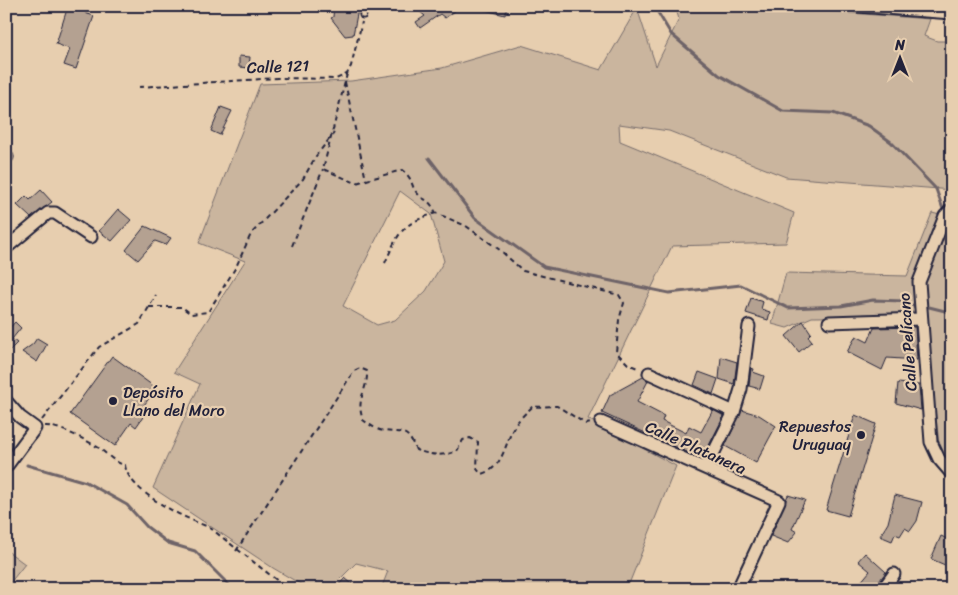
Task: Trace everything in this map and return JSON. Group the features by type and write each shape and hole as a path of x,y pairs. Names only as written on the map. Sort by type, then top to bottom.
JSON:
{"street":[{"path":"858,6 952,14"},
{"name":"Calle Pelícano","path":"952,209 945,216 920,282 921,319 931,442 939,459 952,474"},
{"path":"6,248 48,213 55,213 91,237"},
{"path":"829,322 921,319"},
{"path":"706,468 734,412 741,389 749,326"},
{"path":"649,373 734,412"},
{"path":"6,400 20,417 36,428 6,467"},
{"name":"Calle Platanera","path":"601,422 779,501 738,589"},
{"path":"882,589 894,574"}],"lane":[{"path":"363,6 363,15"}],"path":[{"path":"292,246 323,169 363,15"},
{"name":"Calle 121","path":"139,87 277,78 336,79 347,74"},
{"path":"345,81 366,180"},
{"path":"149,307 182,306 191,314 208,312 236,268 251,234 303,179 316,156 334,132"},
{"path":"323,169 356,183 402,170 410,176 416,192 430,201 436,213 466,226 500,250 524,271 619,295 624,303 619,320 616,352 628,364 649,373"},
{"path":"385,263 398,234 405,226 436,213"},
{"path":"36,428 99,348 139,324 156,295"},
{"path":"236,550 354,370 360,368 367,371 367,383 358,408 363,420 383,432 398,431 409,436 416,450 430,455 445,455 457,451 462,440 470,438 478,442 477,469 481,474 490,472 501,458 515,425 532,406 557,406 586,424 601,422"},
{"path":"36,428 48,426 60,428 97,447 119,464 125,465 126,470 144,492 193,521 209,527 288,589"}],"shaded area":[{"path":"675,6 755,6 930,19 924,36 937,41 952,41 952,190 786,177 669,131 619,124 620,141 794,213 786,243 672,246 588,419 676,466 627,589 381,589 388,571 356,563 330,589 309,589 273,568 153,488 200,384 174,372 245,261 199,243 260,84 351,81 442,68 521,45 601,70 637,8 656,66 679,19","holes":["400,191 431,214 444,261 426,291 395,320 377,325 343,306"]},
{"path":"932,213 952,218 952,465 940,452 924,316 812,317 787,328 772,324 786,273 907,276"},
{"path":"6,550 25,564 6,588"}],"building":[{"path":"68,6 86,6 85,13 94,16 76,69 64,65 70,49 56,44"},
{"path":"334,6 354,6 355,9 358,9 353,35 345,36 331,18 333,17"},
{"path":"413,6 427,6 432,10 435,8 434,6 462,6 445,18 440,14 420,28 416,22 425,16"},
{"path":"482,6 507,6 505,15 481,9"},
{"path":"239,56 250,57 249,68 239,67"},
{"path":"221,107 232,111 220,135 211,131"},
{"path":"41,190 52,202 31,218 17,205 26,196 30,200"},
{"path":"118,209 131,220 112,241 99,231"},
{"path":"145,226 171,238 166,245 155,241 138,260 126,250"},
{"path":"751,298 763,302 761,309 770,312 768,320 746,313"},
{"path":"803,321 811,333 808,336 812,341 799,352 786,336"},
{"path":"15,322 21,328 12,339 17,343 6,354 6,332"},
{"path":"915,327 917,360 887,358 882,370 847,352 856,336 868,342 874,328"},
{"path":"37,338 47,344 37,362 22,352 33,344"},
{"name":"Depósito Llano del Moro","path":"112,356 156,388 138,414 143,417 136,427 131,423 115,446 70,414"},
{"path":"721,357 737,362 734,384 719,379"},
{"path":"751,368 754,369 753,372 764,376 760,389 749,386"},
{"path":"699,372 718,379 713,394 694,385"},
{"path":"643,377 648,381 637,402 664,416 662,421 686,433 689,426 701,432 713,410 724,416 702,459 602,413 610,395"},
{"path":"898,383 919,385 921,410 896,403"},
{"path":"742,410 759,415 776,426 756,463 725,446"},
{"path":"855,415 876,424 848,516 826,510"},
{"path":"788,495 805,500 792,529 797,532 788,543 771,536"},
{"path":"895,495 922,502 917,521 910,531 905,528 900,536 895,534 892,541 880,536 888,523"},
{"path":"941,536 952,541 952,568 931,559"},
{"path":"865,553 886,572 873,589 855,589 870,571 858,561"},
{"path":"345,578 358,589 335,589"}],"waterway":[{"path":"654,6 671,34 719,75 783,111 833,113 869,126 891,142 936,189 944,212"},
{"path":"429,158 475,218 544,267 669,293 741,285 788,308 841,306 873,300 905,301 915,307"},
{"path":"946,223 952,244"},
{"path":"949,312 952,285"},
{"path":"925,306 949,312 952,331"},
{"path":"27,465 86,482 127,505 147,527 168,543 195,551 233,589"}],"place":[{"name":"Depósito Llano del Moro","path":"113,401"},
{"name":"Repuestos Uruguay","path":"861,435"}]}
